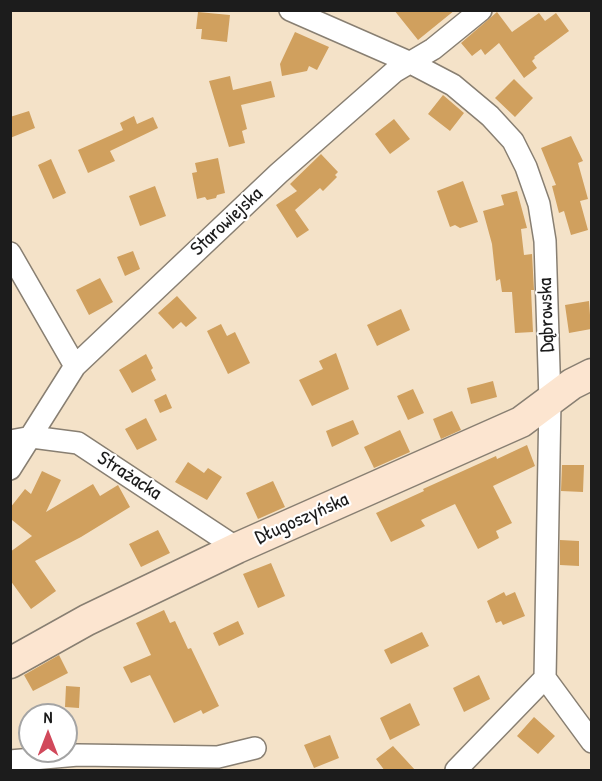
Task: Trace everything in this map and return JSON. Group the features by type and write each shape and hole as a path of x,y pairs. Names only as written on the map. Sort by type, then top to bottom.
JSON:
{"street":[{"name":"Dąbrowska","path":"290,10 411,63 453,86 490,116 513,141 526,167 539,204 545,241 550,401 545,678"},
{"name":"Starowiejska","path":"10,469 75,366 279,174 394,72 433,49 481,10"},
{"path":"10,253 75,366"},
{"name":"Długoszyńska","path":"10,663 87,620 237,548 521,422 572,384 591,374"},
{"name":"Strażacka","path":"10,441 32,437 78,443 237,548"},
{"path":"456,771 545,678 591,742"},
{"path":"10,761 78,755 218,757 255,748"}],"building":[{"path":"394,10 455,10 418,40"},
{"path":"198,12 230,15 227,42 201,39 202,29 196,29"},
{"path":"497,12 512,32 539,13 545,21 556,13 569,31 534,57 532,61 537,68 524,78 499,43 485,55 481,49 472,56 461,43"},
{"path":"295,32 329,47 317,70 309,66 307,71 282,76 280,64"},
{"path":"230,76 233,90 271,81 275,97 241,105 247,129 242,131 245,143 229,147 209,81"},
{"path":"514,79 533,98 515,117 495,98"},
{"path":"443,95 464,113 450,131 428,114"},
{"path":"29,111 35,128 10,138 10,117"},
{"path":"134,116 137,124 153,117 158,128 110,151 115,161 88,173 78,150 123,130 120,123"},
{"path":"394,119 410,139 390,154 375,134"},
{"path":"571,136 583,161 578,163 588,199 580,201 588,230 571,235 564,211 559,213 552,186 556,185 541,148"},
{"path":"321,154 338,172 335,175 337,177 323,191 320,188 295,210 309,230 297,238 276,205 297,191 290,184"},
{"path":"218,158 225,193 207,200 205,197 197,199 192,173 197,172 195,163"},
{"path":"51,159 66,193 53,199 38,165"},
{"path":"463,181 478,222 460,228 455,225 450,227 437,191"},
{"path":"155,186 166,216 140,226 129,196"},
{"path":"517,191 527,228 521,229 524,255 532,254 534,290 531,290 533,332 515,333 512,292 502,292 500,279 496,281 492,244 483,211 504,205 501,195"},
{"path":"133,251 140,269 125,276 117,257"},
{"path":"100,278 113,302 89,315 76,290"},
{"path":"177,296 197,318 186,327 181,322 173,329 158,313"},
{"path":"589,301 591,329 569,333 565,305"},
{"path":"401,309 410,330 377,346 367,325"},
{"path":"221,324 227,336 235,332 250,363 228,374 207,331"},
{"path":"336,353 349,389 312,406 299,380 323,369 319,361"},
{"path":"146,354 156,380 132,393 119,370"},
{"path":"493,381 497,397 471,404 467,388"},
{"path":"413,389 424,413 408,420 397,396"},
{"path":"166,394 172,408 160,413 154,400"},
{"path":"452,411 461,430 441,439 433,419"},
{"path":"146,418 157,440 137,450 125,429"},
{"path":"353,420 359,434 332,447 326,431"},
{"path":"400,430 410,452 374,468 364,447"},
{"path":"527,445 535,466 493,486 512,523 496,531 499,538 478,549 455,504 421,520 425,526 391,542 376,513 496,456 497,459"},
{"path":"188,462 204,473 208,468 222,477 207,500 175,482"},
{"path":"562,465 584,465 583,492 561,491"},
{"path":"42,471 61,480 46,512 93,484 100,496 118,485 130,507 81,537 35,561 56,591 31,609 10,580 10,552 32,536 12,520 10,508 25,489 31,494"},
{"path":"273,481 285,507 258,519 246,493"},
{"path":"158,530 170,553 141,567 129,544"},
{"path":"560,540 579,541 579,566 560,565"},
{"path":"271,563 285,596 258,608 243,574"},
{"path":"504,592 506,596 515,592 525,616 503,625 501,621 496,623 487,601"},
{"path":"164,610 170,623 175,621 188,649 191,648 219,706 203,714 201,710 174,723 150,675 131,683 123,667 151,655 136,623"},
{"path":"238,621 244,634 219,646 213,633"},
{"path":"422,632 429,646 391,664 384,650"},
{"path":"59,655 68,673 33,691 24,675"},
{"path":"479,675 490,699 464,712 453,688"},
{"path":"66,686 80,687 79,708 78,703 65,703"},
{"path":"410,703 420,725 390,740 380,718"},
{"path":"534,717 555,736 538,754 517,736"},
{"path":"330,735 339,758 314,768 304,745"},
{"path":"393,746 416,771 385,771 376,759"}]}
